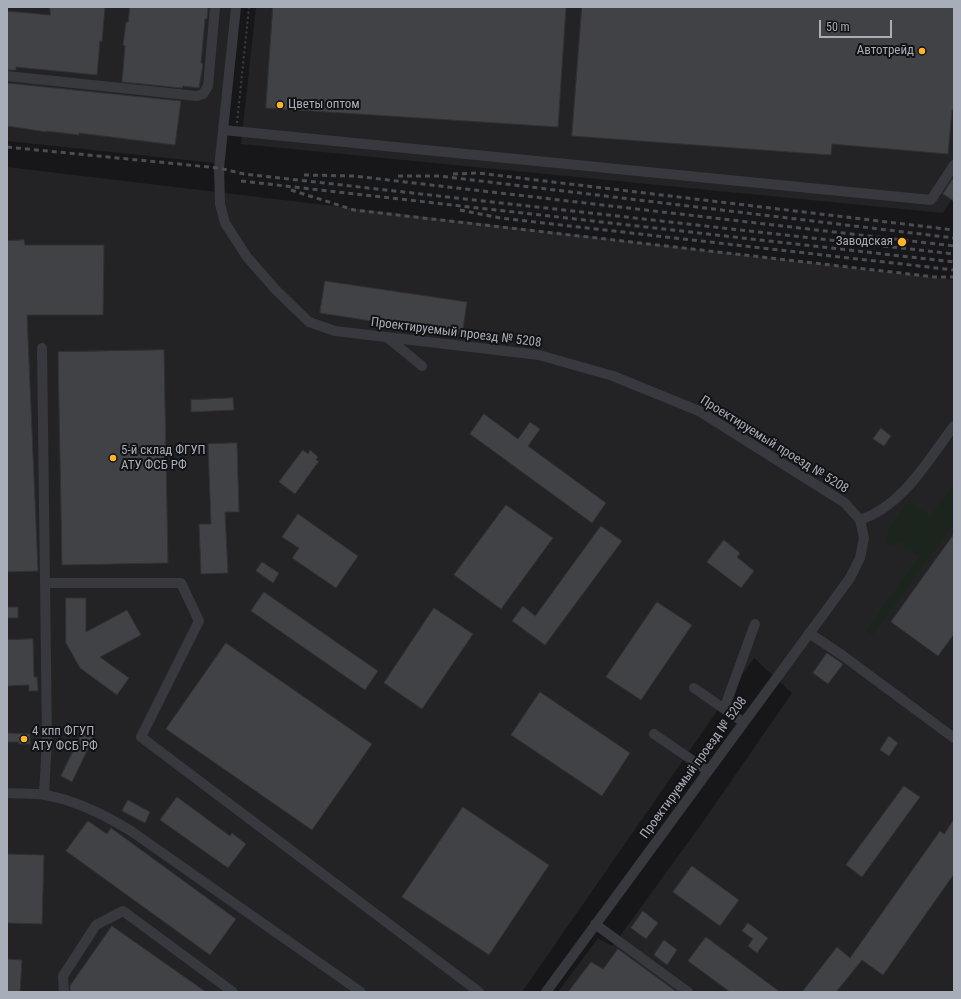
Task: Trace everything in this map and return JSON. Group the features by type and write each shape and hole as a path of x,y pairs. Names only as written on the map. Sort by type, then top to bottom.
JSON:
{"street":[{"path":"7,76 197,96 203,94 208,86 215,7"},
{"name":"Проектируемый проезд № 5208","path":"236,7 219,168 220,204 225,223 247,257 276,290 309,322 335,332 539,355 613,376 699,411 845,503 860,520 864,538 860,558 850,578 546,992"},
{"path":"223,130 931,200 954,165"},
{"path":"388,338 422,366"},
{"path":"42,348 47,740 44,795"},
{"path":"860,520 873,515 901,494 954,426"},
{"path":"45,583 181,582 199,621 141,737 479,992"},
{"path":"724,709 755,624"},
{"path":"809,633 842,655 954,738"},
{"path":"694,688 743,722"},
{"path":"654,734 708,771"},
{"path":"7,793 44,795 76,804 106,816 131,830 361,992"},
{"path":"64,992 63,976 96,925 123,911 233,992"},
{"path":"595,924 688,992"}],"path":[{"path":"236,131 249,7"}],"shaded area":[{"path":"7,7 231,7 215,163 7,141"},
{"path":"256,7 954,7 954,196 943,213 241,144"},
{"path":"7,167 954,280 954,992 558,992 598,938 612,946 617,940 700,826 792,693 754,658 522,992 7,992"},
{"path":"954,484 954,524 873,635 865,631 919,557 898,541 894,547 885,541 888,528 909,500 930,516"}],"building":[{"path":"50,7 105,7 97,75 16,67 16,70 7,70 7,11 50,15"},
{"path":"130,7 208,7 207,19 205,19 201,63 203,64 199,88 183,86 182,88 122,82 125,46 123,45 126,22 128,22"},
{"path":"273,7 566,7 558,127 266,108"},
{"path":"582,7 954,7 954,110 952,110 948,154 832,144 831,155 572,136"},
{"path":"7,83 181,101 175,145 79,133 79,135 47,132 7,126"},
{"path":"954,177 954,201 943,194"},
{"path":"24,240 25,245 104,245 103,315 27,315 38,571 7,572 7,241"},
{"path":"325,281 467,302 462,335 320,313"},
{"name":"5-й склад ФГУП АТУ ФСБ РФ","path":"164,350 168,563 62,565 58,352"},
{"path":"233,398 234,410 191,412 191,400"},
{"path":"484,414 518,439 530,422 540,429 528,446 606,503 592,523 470,434"},
{"path":"881,428 891,436 884,446 873,439"},
{"path":"237,443 239,512 225,512 228,573 201,574 199,524 211,524 208,444"},
{"path":"303,450 308,454 310,450 318,457 316,460 319,461 295,494 279,482"},
{"path":"506,505 553,538 501,609 454,575"},
{"path":"298,514 358,556 336,588 292,558 299,548 282,537"},
{"path":"601,526 622,541 545,645 512,621 523,606 535,616"},
{"path":"954,534 954,634 938,656 891,622"},
{"path":"724,540 740,553 737,557 754,571 741,588 707,562"},
{"path":"262,562 279,573 273,583 256,571"},
{"path":"264,592 378,671 365,690 251,611"},
{"path":"66,598 86,598 86,632 127,610 141,635 100,657 129,678 117,695 80,668 66,643"},
{"path":"657,602 692,625 641,700 606,677"},
{"path":"7,607 18,607 18,618 7,618"},
{"path":"434,608 473,634 422,709 384,683"},
{"path":"33,639 34,677 37,677 38,691 29,691 29,685 7,686 7,640"},
{"path":"226,643 372,744 312,830 166,729"},
{"path":"827,653 843,664 828,684 813,673"},
{"path":"540,692 630,753 602,796 511,735"},
{"path":"85,727 96,732 72,782 61,776"},
{"path":"7,733 30,734 30,744 7,742"},
{"path":"889,736 898,743 889,756 880,750"},
{"path":"904,786 920,797 862,877 846,865"},
{"path":"177,797 230,836 232,833 246,844 228,868 160,820"},
{"path":"128,800 150,812 145,823 122,811"},
{"path":"463,807 549,865 489,955 402,897"},
{"path":"954,819 954,874 883,975 862,960 836,992 802,992 837,947 850,958 940,831 944,834"},
{"path":"88,821 107,834 111,828 236,919 210,955 66,851"},
{"path":"8,854 44,855 42,924 7,923"},
{"path":"692,866 739,900 720,926 673,892"},
{"path":"643,911 658,923 646,939 631,928"},
{"path":"748,923 768,938 757,953 748,946 753,939 742,931"},
{"path":"112,926 206,992 70,992 70,986"},
{"path":"706,937 780,992 730,992 688,961"},
{"path":"664,940 677,950 667,965 654,955"},
{"path":"618,949 677,992 568,992 591,962 603,969"},
{"path":"7,959 22,960 20,992 7,992"}],"railway":[{"path":"7,147 219,168 244,174 954,254"},
{"path":"453,174 478,173 954,230"},
{"path":"304,175 354,176 954,246"},
{"path":"398,176 439,176 954,238"},
{"path":"241,181 954,262"},
{"path":"291,190 354,210 935,277 954,277"},
{"path":"460,210 500,218 954,270"}],"place":[{"name":"Автотрейд","path":"922,51"},
{"name":"Цветы оптом","path":"280,105"},
{"name":"Заводская","path":"902,242"},
{"name":"5-й склад ФГУП АТУ ФСБ РФ","path":"113,458"},
{"name":"4 кпп ФГУП АТУ ФСБ РФ","path":"24,739"}]}
